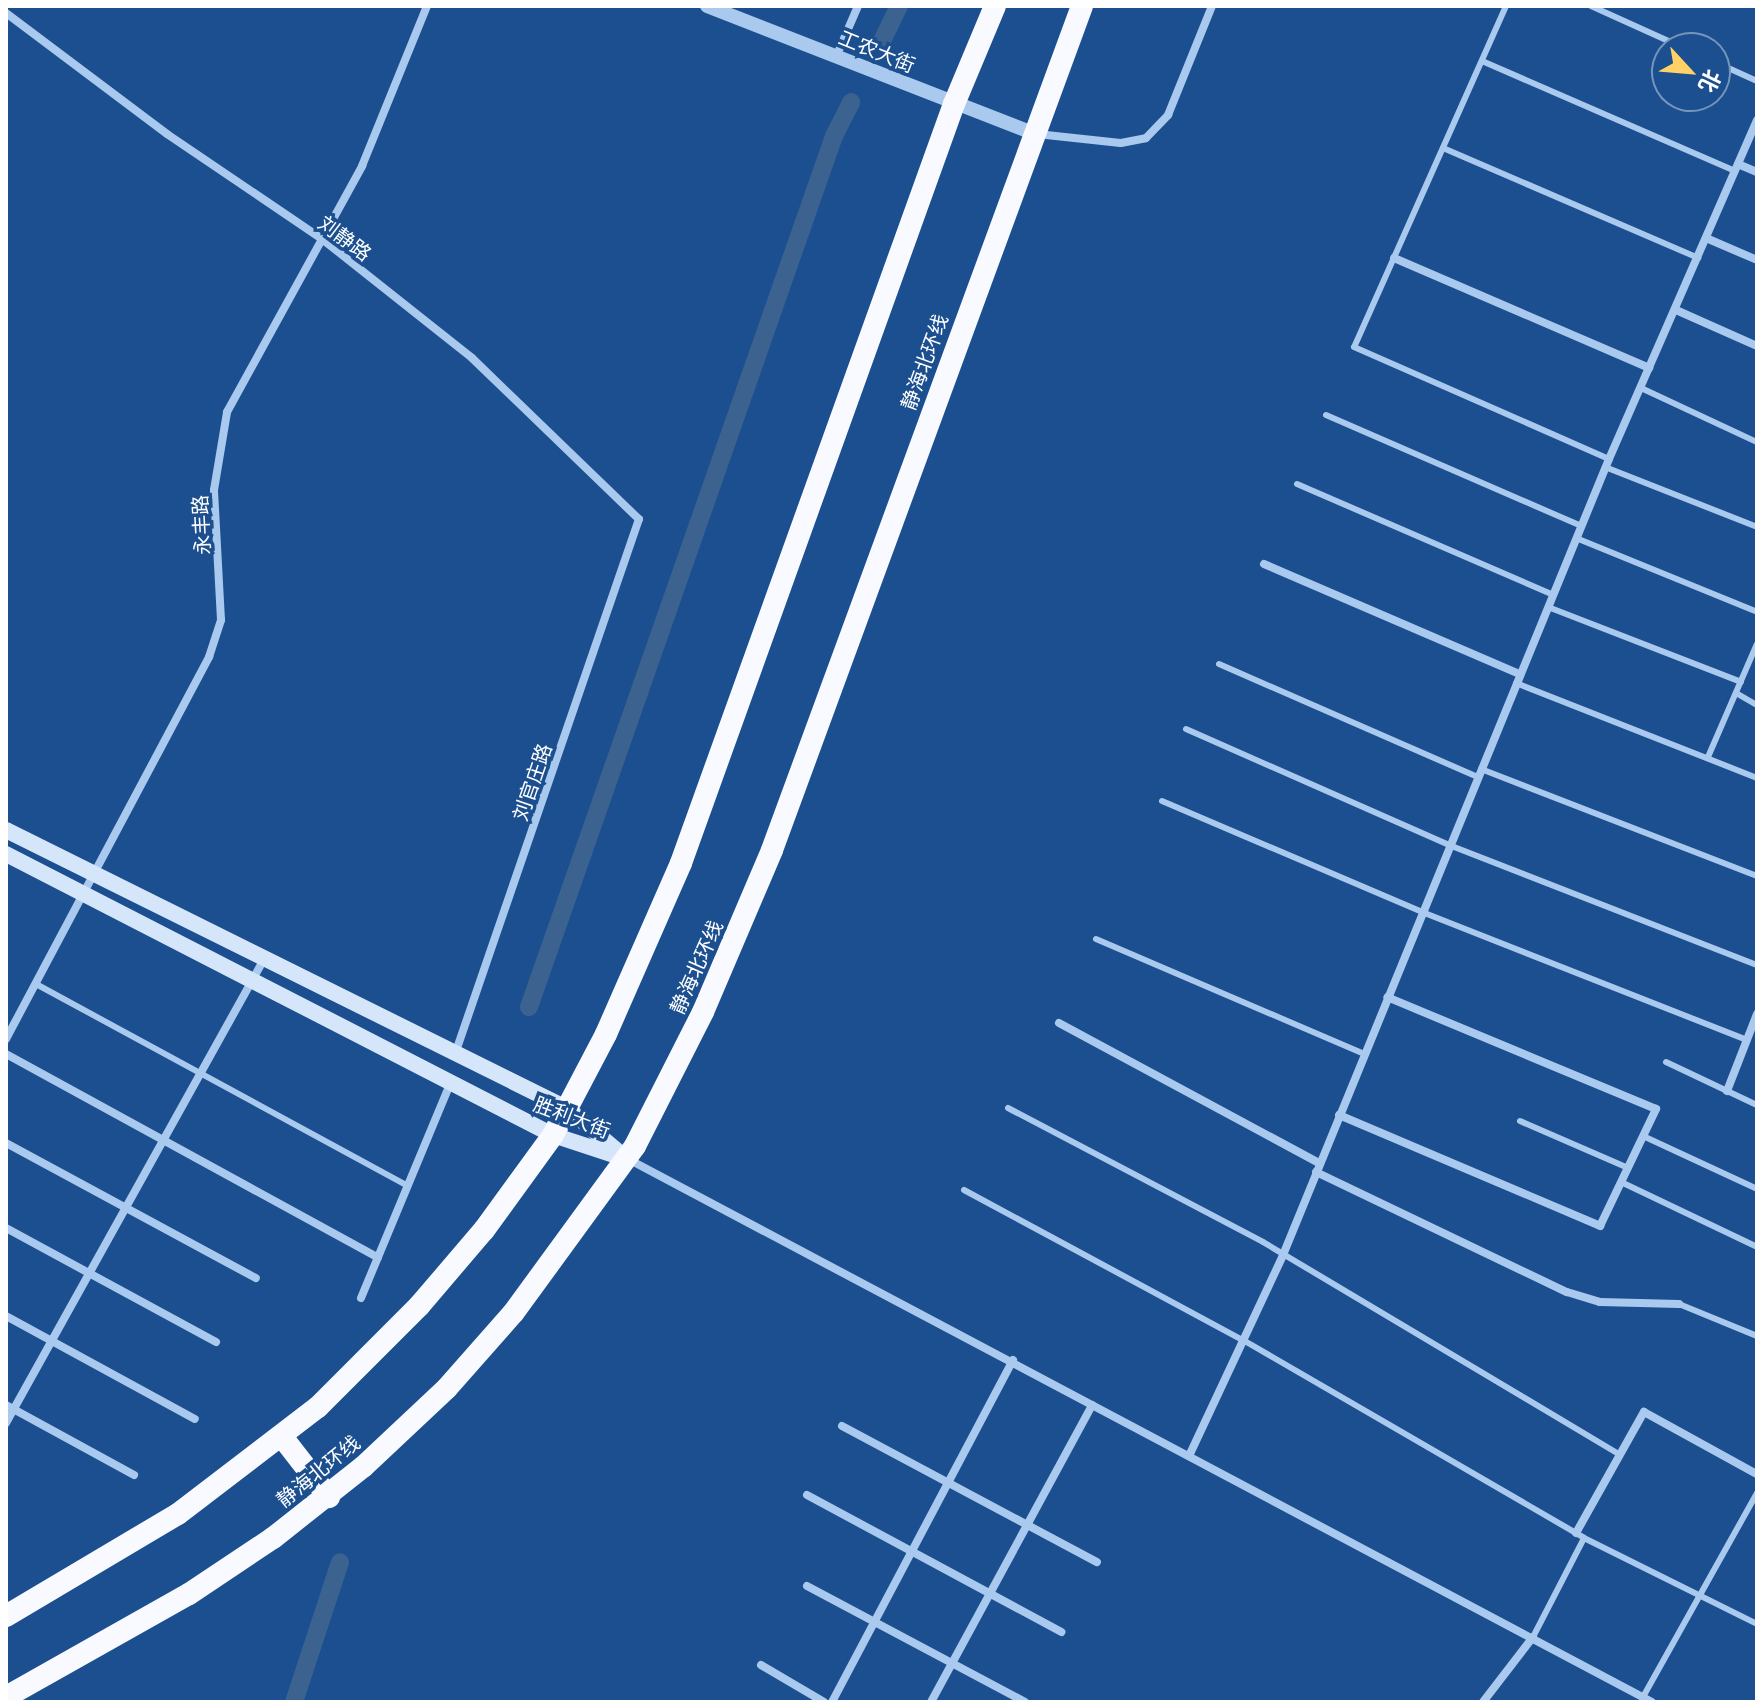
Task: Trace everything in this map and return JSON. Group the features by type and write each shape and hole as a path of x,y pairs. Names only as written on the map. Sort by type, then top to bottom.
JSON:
{"highway":[{"path":"6,1616 121,1550 283,1438 419,1306 484,1230 553,1135 646,949 681,863 954,104 995,6"},
{"name":"静海北环线","path":"6,1697 189,1594 329,1497 480,1350 545,1272 627,1159 703,1012 772,850 1032,133 1082,6"},
{"path":"283,1438 329,1497"}],"main road":[{"name":"胜利大街","path":"6,830 568,1109 627,1159"},
{"name":"胜利大街","path":"6,854 553,1135 627,1159"}],"street":[{"name":"永丰路","path":"6,1039 209,657 221,620 214,490 227,412 362,166 427,6"},
{"name":"工农大街","path":"707,6 1032,133"},
{"path":"836,57 858,6"},
{"path":"1032,133 1121,143 1146,138 1168,115 1212,6"},
{"name":"刘静路","path":"6,13 167,134 322,239 472,358 639,519"},
{"path":"1189,1456 1283,1255 1607,463 1757,120"},
{"path":"1737,167 1757,172"},
{"path":"1706,238 1757,260"},
{"path":"1394,258 1649,368"},
{"path":"1676,310 1757,346"},
{"name":"刘官庄路","path":"455,1054 639,519"},
{"path":"1264,564 1520,674"},
{"path":"6,1423 10,1407 52,1341 264,959"},
{"path":"1339,1115 1600,1226 1656,1109 1387,997"},
{"path":"1727,1091 1757,1017"},
{"path":"1059,1023 1318,1168 1567,1292 1600,1302 1679,1304"},
{"path":"6,1054 378,1258"},
{"path":"361,1298 450,1084"},
{"path":"6,1143 256,1278"},
{"path":"627,1159 1013,1360 1652,1702"},
{"path":"6,1228 216,1342"},
{"path":"6,1316 195,1419"},
{"path":"832,1702 1013,1360"},
{"path":"931,1702 1092,1405"},
{"path":"10,1407 134,1475"},
{"path":"1580,1536 1644,1412 1757,1474"},
{"path":"842,1426 1097,1562"},
{"path":"807,1495 1061,1632"},
{"path":"807,1586 1025,1702"},
{"path":"1483,1702 1533,1637"},
{"path":"761,1665 824,1702"}],"lane":[{"path":"1506,6 1354,347 1607,463 1757,527"},
{"path":"1591,6 1651,33"},
{"path":"1482,61 1737,167"},
{"path":"1731,69 1757,81"},
{"path":"1443,148 1698,258"},
{"path":"1641,388 1757,442"},
{"path":"1326,415 1581,526"},
{"path":"1297,484 1553,595"},
{"path":"1576,538 1757,612"},
{"path":"1548,607 1741,682"},
{"path":"1708,757 1757,644"},
{"path":"1219,664 1479,773 1757,876"},
{"path":"1516,683 1757,778"},
{"path":"1736,693 1757,705"},
{"path":"1186,729 1449,845 1757,965"},
{"path":"1162,801 1422,912 1747,1040"},
{"path":"1096,939 1364,1054"},
{"path":"36,984 408,1186"},
{"path":"1666,1062 1757,1105"},
{"path":"1008,1108 1283,1255 1620,1455"},
{"path":"1520,1121 1628,1168"},
{"path":"1643,1136 1757,1189"},
{"path":"1621,1182 1757,1247"},
{"path":"964,1190 1243,1340 1580,1536 1757,1624"},
{"path":"1679,1304 1757,1336"},
{"path":"1643,1697 1757,1493"},
{"path":"1533,1637 1580,1536"}],"waterway":[{"path":"881,43 899,6"},
{"path":"529,1007 834,136 851,102"},
{"path":"294,1702 340,1562"}]}
